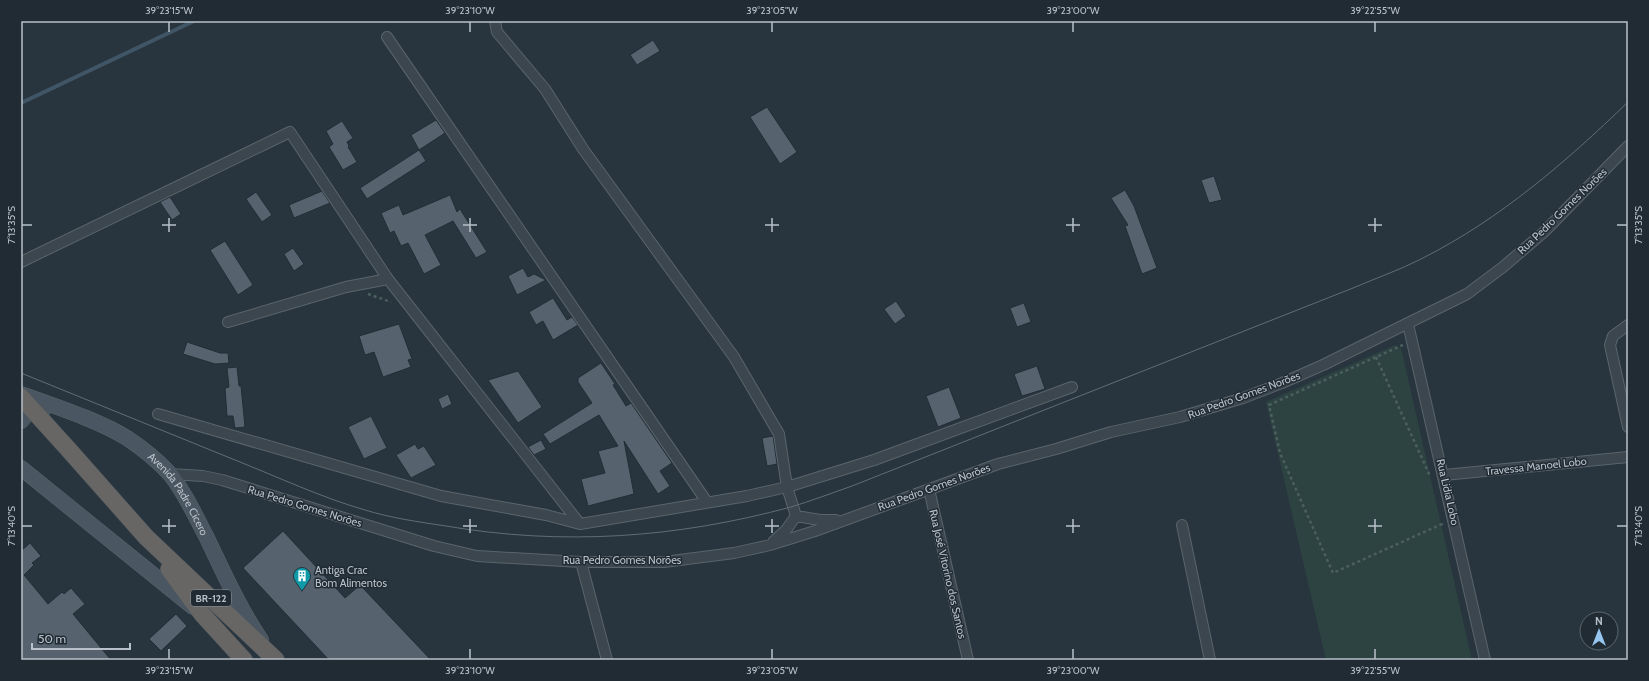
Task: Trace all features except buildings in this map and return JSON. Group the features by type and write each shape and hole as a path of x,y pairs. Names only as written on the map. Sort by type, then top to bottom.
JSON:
{"highway":[{"name":"Avenida Padre Cícero","path":"21,397 146,537 275,659"},
{"name":"Avenida Padre Cícero","path":"146,537 202,614 244,660"}],"main road":[{"name":"Avenida Padre Cícero","path":"21,394 89,420 126,438 149,454 169,474 195,514 235,596 251,625 275,659"},
{"path":"21,421 27,414 43,409 67,411"},
{"name":"Avenida Padre Cícero","path":"21,468 202,614"}],"street":[{"path":"495,21 497,32 545,89 583,149 734,357 779,434 787,487 796,516"},
{"path":"387,36 707,502"},
{"path":"21,262 290,132 388,279 580,524"},
{"name":"Rua Pedro Gomes Norões","path":"169,474 203,476 222,480 434,546 478,556 581,562 664,562 734,553 770,545 815,531 998,464 1056,450 1112,432 1180,417 1243,398 1309,371 1467,294 1503,267 1544,232 1628,146"},
{"path":"228,322 346,287 388,279"},
{"name":"Rua Lidia Lobo","path":"1408,324 1444,475 1485,660"},
{"path":"1628,325 1613,336 1610,345 1627,414 1628,427"},
{"path":"158,414 441,496 546,515 580,524 787,487 874,460 1072,387"},
{"name":"Travessa Manoel Lobo","path":"1444,475 1628,457"},
{"name":"Rua José Vitorino dos Santos","path":"929,489 968,660"},
{"path":"796,516 820,520 842,520"},
{"path":"770,545 786,530 796,516"},
{"path":"1182,525 1210,660"},
{"path":"581,562 607,660"}],"path":[{"path":"346,287 392,303"},
{"path":"1412,340 1269,405 1280,452 1333,573 1442,524 1440,516"},
{"path":"1376,357 1431,478"}],"green space":[{"path":"1395,345 1401,348 1472,660 1326,660 1266,402"}],"waterway":[{"path":"21,103 194,21"}],"tram line":[{"path":"21,373 315,493 348,505 385,515 490,532 533,536 619,536 705,526 748,518 791,507 852,486 1406,266 1451,243 1479,226 1531,188 1581,146 1628,102"}],"place":[{"name":"Antiga Crac Bom Alimentos","path":"302,591"}]}
